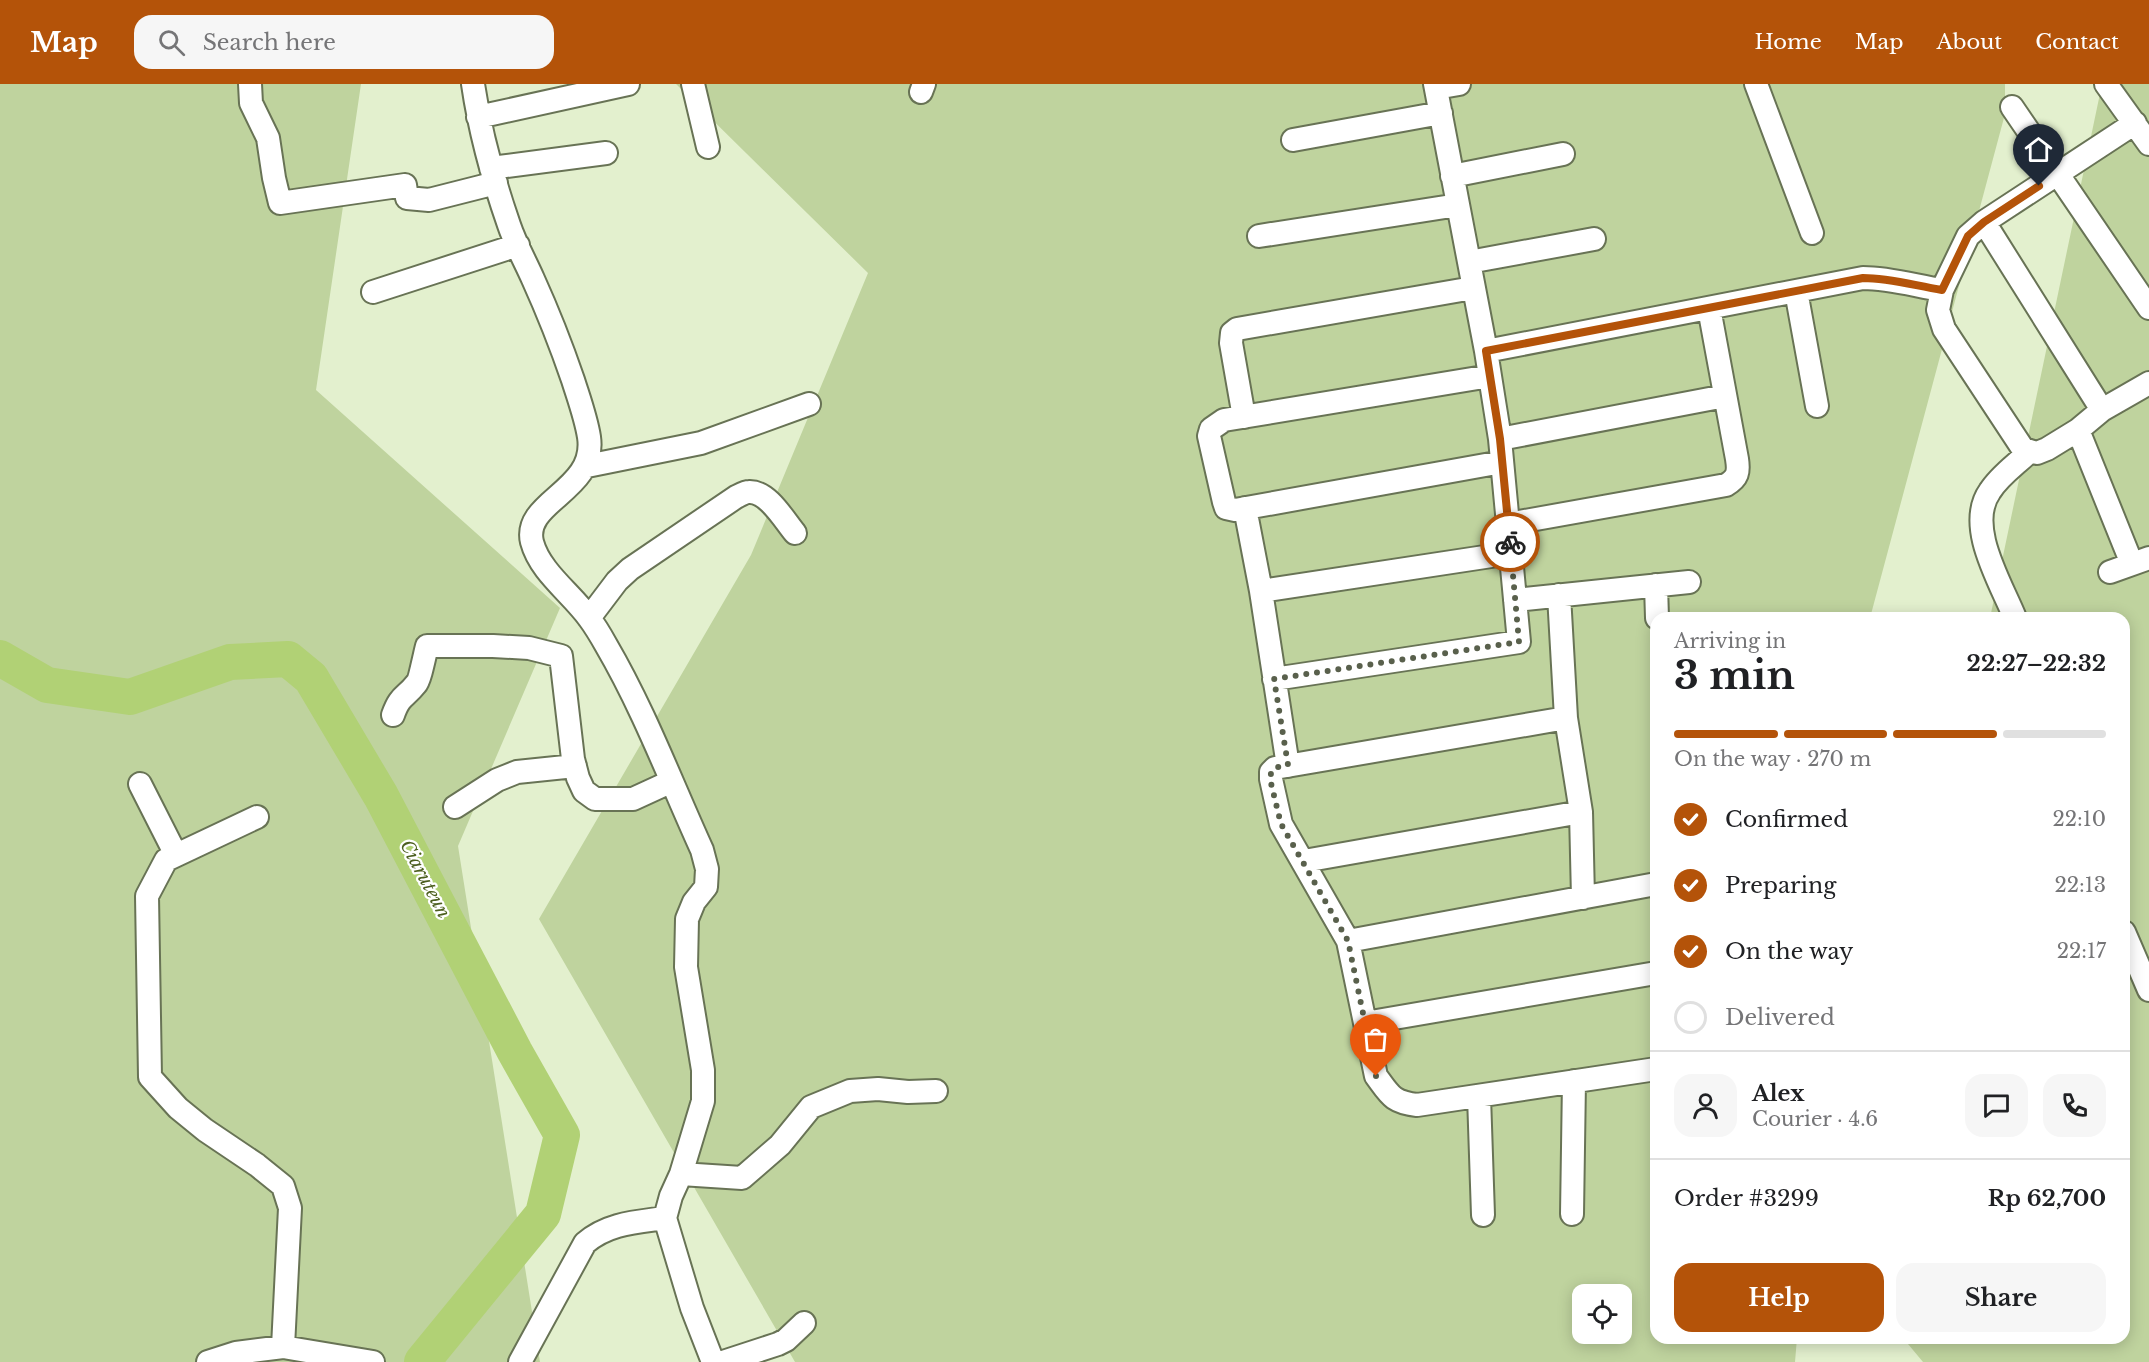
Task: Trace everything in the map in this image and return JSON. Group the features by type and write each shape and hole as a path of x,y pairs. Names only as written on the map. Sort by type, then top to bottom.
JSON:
{"street":[{"path":"250,84 251,103 268,138 279,203 405,185 407,198 429,200 494,175 606,153"},
{"path":"473,84 478,117 509,226 555,327 581,404 591,451 586,466 532,523 532,541 543,564 589,618 611,655 646,725 702,850 707,869 706,887 694,902 687,919 686,967 703,1070 703,1101 665,1218 692,1308 713,1362"},
{"path":"478,117 628,84"},
{"path":"693,84 708,147"},
{"path":"1274,679 1519,642 1500,439 1486,351 1435,86 1459,84"},
{"path":"1756,84 1812,233"},
{"path":"2106,84 2149,144"},
{"path":"2012,107 2149,308"},
{"path":"1293,140 1440,114"},
{"path":"2135,123 1984,222 1968,236 1942,290 1938,310 1944,329 2023,449 2037,453 2047,449 2078,430 2102,410 2149,383"},
{"path":"1452,176 1563,154"},
{"path":"1259,236 1458,205"},
{"path":"1984,222 2102,410"},
{"path":"1468,262 1594,239"},
{"path":"373,292 518,245"},
{"path":"1486,351 1863,278 1884,278 1942,290"},
{"path":"1244,417 1231,343 1232,333 1237,329 1473,288"},
{"path":"1796,291 1817,406"},
{"path":"1508,525 1726,485 1735,480 1738,472 1709,308"},
{"path":"1490,376 1224,420 1211,429 1209,436 1226,508 1235,510 1503,462"},
{"path":"1500,439 1725,396"},
{"path":"586,466 701,442 809,404"},
{"path":"2078,430 2141,561 2110,572"},
{"path":"2012,612 1986,551 1981,512 1989,492 1998,480 2030,451"},
{"path":"589,618 617,581 630,569 747,491 759,493 768,500 795,533"},
{"path":"1245,508 1261,591 1288,765"},
{"path":"1261,591 1511,553"},
{"path":"1515,600 1689,582"},
{"path":"1656,585 1657,612"},
{"path":"1559,595 1566,718 1581,812 1582,898"},
{"path":"393,715 398,701 418,682 427,646 520,648 561,656 575,766 584,791 595,799 633,799 670,782"},
{"path":"1566,718 1288,765 1275,768 1271,772 1270,779 1281,824 1348,941 1376,1076 1389,1094 1401,1103 1417,1105 1650,1070"},
{"path":"455,807 497,780 517,772 575,766"},
{"path":"140,784 176,855"},
{"path":"1304,861 1581,812"},
{"path":"257,817 166,860 147,896 150,1077 187,1116 283,1186 290,1208 283,1347"},
{"path":"1348,941 1650,885"},
{"path":"2130,946 2149,990"},
{"path":"1365,1023 1650,974"},
{"path":"1572,1214 1574,1081"},
{"path":"681,1174 742,1178 780,1145 812,1107 850,1091 936,1090"},
{"path":"1479,1096 1484,1215"},
{"path":"520,1362 585,1243 596,1234 609,1228 665,1218"},
{"path":"723,1362 778,1344 804,1323"},
{"path":"208,1362 256,1349 283,1347 320,1357 373,1362"}],"green space":[{"path":"0,84 361,84 316,390 560,608 458,846 540,1362 0,1362"},
{"path":"676,84 2005,84 2005,114 1872,612 1650,612 1650,1344 1796,1344 1795,1362 795,1362 539,919 751,555 868,273"},
{"path":"2102,84 2149,84 2149,1362 1923,1362 1908,1344 2130,1344 2130,612 1991,612"}],"waterway":[{"name":"Ciaruteun","path":"0,658 47,685 130,697 230,662 288,659 311,678 381,796 515,1052 562,1135 543,1214 422,1362"}],"way so far":[{"path":"1376,1076 1348,941 1281,824 1270,779 1271,772 1275,768 1288,765 1274,679 1519,642 1510,542"}],"route":[{"path":"1510,542 1500,439 1486,351 1863,278 1884,278 1942,290 1968,236 1984,222 2039,186"}]}
